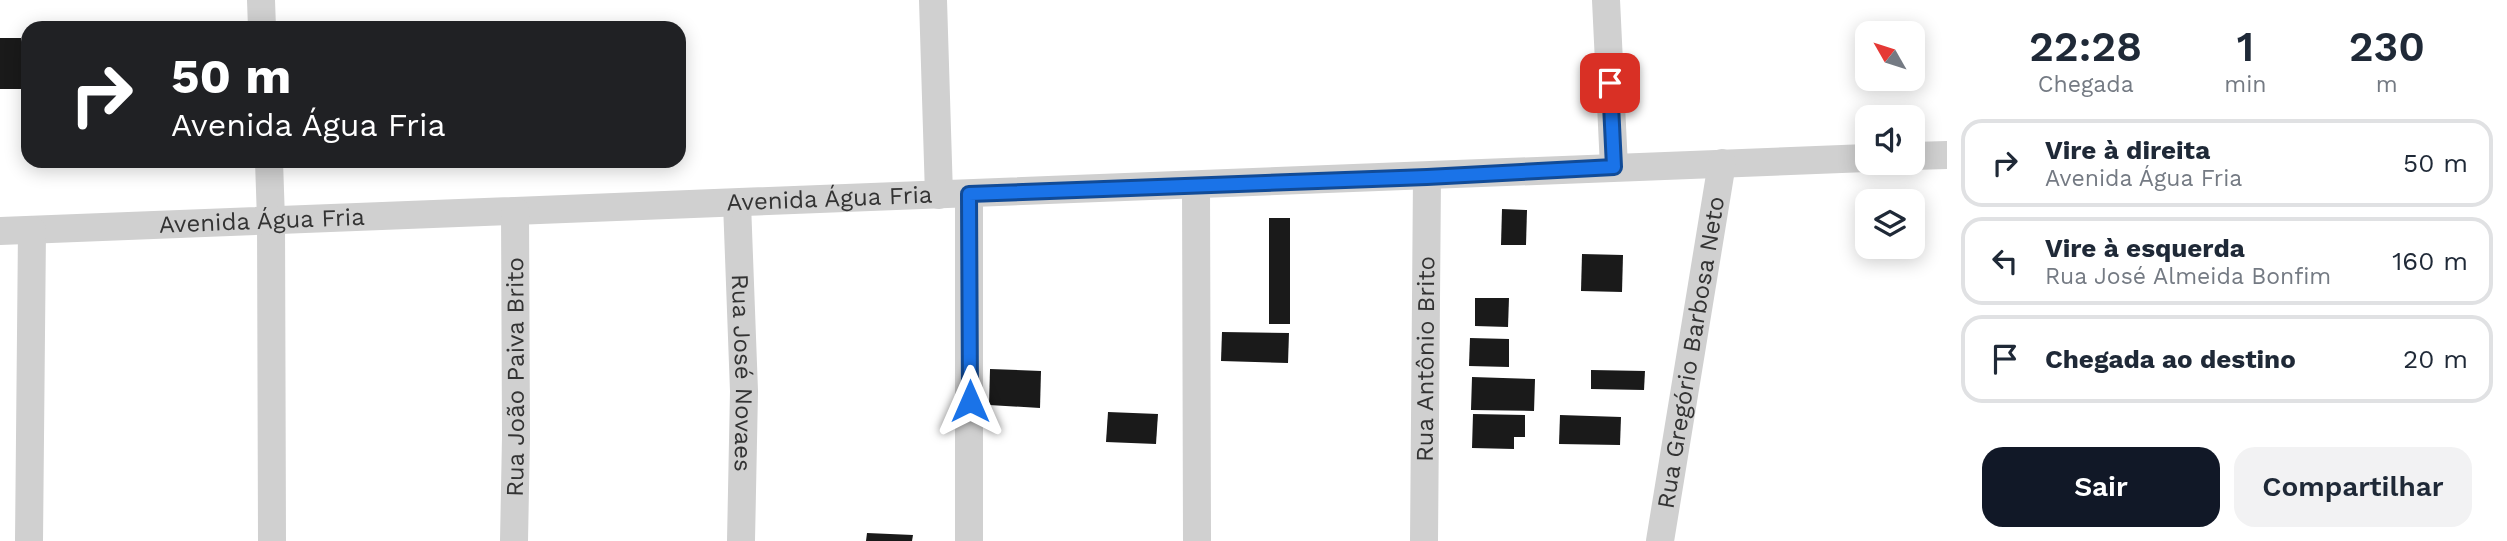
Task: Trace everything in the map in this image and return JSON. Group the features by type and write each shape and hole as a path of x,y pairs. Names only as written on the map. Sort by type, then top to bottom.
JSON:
{"street":[{"path":"261,0 262,21"},
{"path":"933,0 939,195"},
{"path":"1606,0 1614,167"},
{"path":"1925,156 1947,155"},
{"name":"Avenida Água Fria","path":"0,231 1855,158"},
{"name":"Rua Gregório Barbosa Neto","path":"1660,541 1722,163"},
{"path":"268,168 271,219 272,541"},
{"name":"Rua Antônio Brito","path":"1424,541 1427,177"},
{"path":"1196,186 1197,541"},
{"path":"969,194 969,541"},
{"name":"Rua José Novaes","path":"737,203 744,391 741,541"},
{"name":"Rua João Paiva Brito","path":"513,541 516,438 515,211"},
{"path":"29,541 32,230"}],"building":[{"path":"0,38 21,38 21,89 0,89"},
{"path":"1502,209 1527,210 1526,245 1501,245"},
{"path":"1269,218 1290,218 1290,324 1269,324"},
{"path":"1582,254 1623,255 1622,292 1581,291"},
{"path":"1475,298 1509,298 1508,327 1475,326"},
{"path":"1222,332 1289,333 1288,363 1221,361"},
{"path":"1470,338 1509,339 1509,367 1469,366"},
{"path":"990,369 1041,371 1040,408 989,405"},
{"path":"1591,370 1645,371 1644,390 1591,389"},
{"path":"1472,377 1535,379 1534,411 1471,410"},
{"path":"1108,412 1158,414 1156,444 1106,442"},
{"path":"1473,414 1525,415 1525,437 1514,437 1514,449 1472,448"},
{"path":"1560,415 1621,417 1620,445 1559,444"},
{"path":"867,533 913,535 912,541 866,541"}],"route":[{"path":"970,401 969,194 1427,177 1614,167 1610,83"}]}
